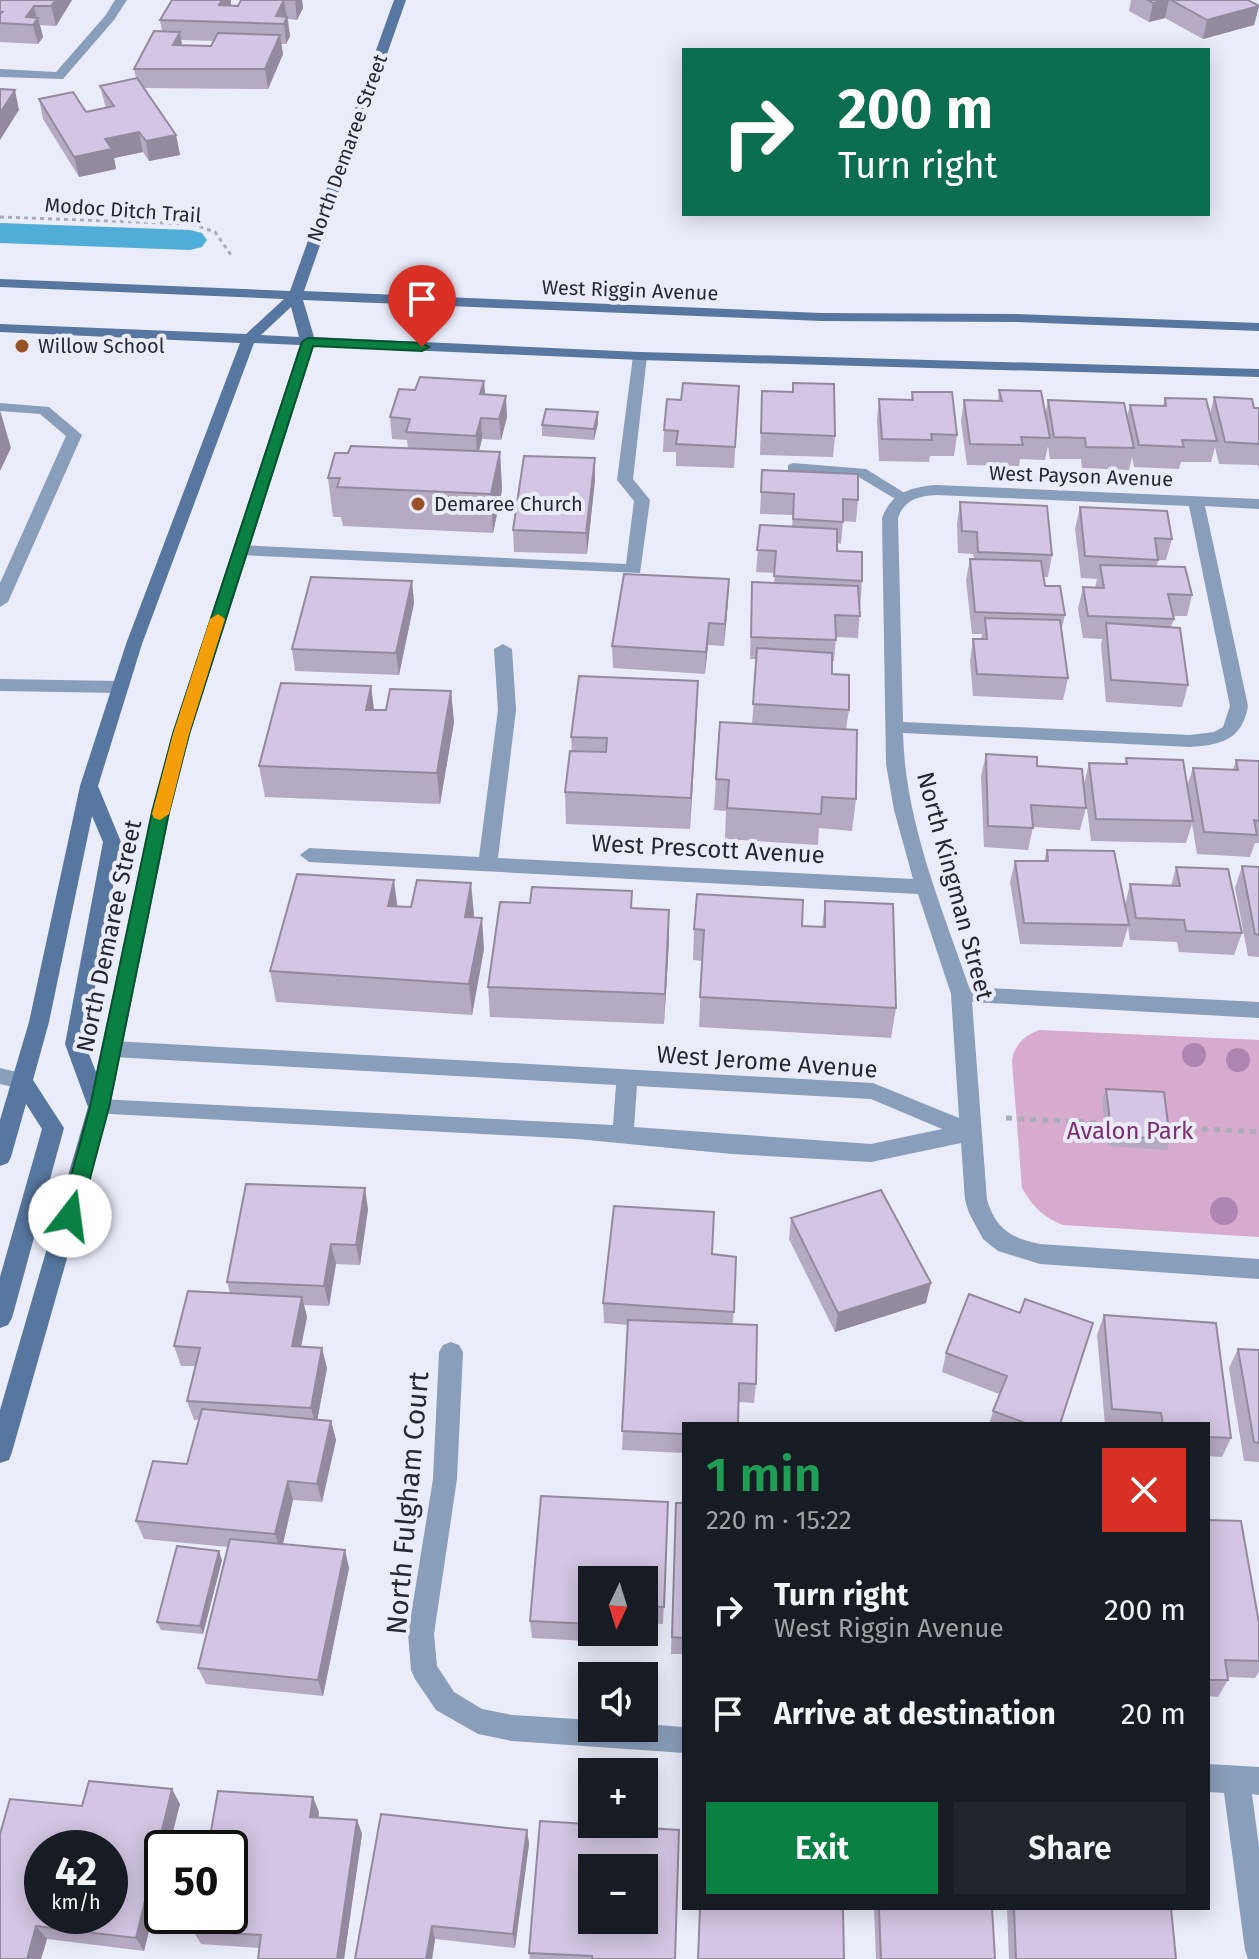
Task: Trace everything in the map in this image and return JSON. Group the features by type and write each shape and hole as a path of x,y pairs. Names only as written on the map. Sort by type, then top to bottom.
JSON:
{"main road":[{"name":"North Demaree Street","path":"0,1157 11,1078 39,1022 89,786 120,687 249,339 295,296 400,0"},
{"name":"West Riggin Avenue","path":"0,283 805,316 1015,318 1259,327"},
{"path":"295,296 308,342"},
{"path":"0,328 640,356 1259,373"},
{"name":"North Demaree Street","path":"0,1452 99,1107 161,812 181,734 308,342"},
{"path":"89,786 112,842 75,1044 99,1107"},
{"path":"0,1318 53,1128 11,1078"}],"street":[{"path":"0,73 59,76 110,18 121,0"},
{"path":"240,550 634,569 642,500 625,480 640,356"},
{"path":"0,407 44,410 74,435 0,602"},
{"path":"793,468 861,472 903,497"},
{"name":"West Payson Avenue","path":"903,497 936,490 1259,504"},
{"name":"North Kingman Street","path":"903,497 893,507 890,518 893,727 903,810 961,994 976,1200 983,1223 996,1239 1016,1249 1040,1254 1259,1269"},
{"path":"893,727 1190,741 1212,739 1231,732 1238,720 1239,706 1196,500"},
{"path":"488,864 507,710 503,649"},
{"path":"0,685 120,687"},
{"name":"West Prescott Avenue","path":"309,855 925,887"},
{"path":"961,994 1259,1010"},
{"name":"West Jerome Avenue","path":"113,1049 873,1091 970,1132"},
{"path":"623,1134 627,1078"},
{"path":"99,1107 623,1134 732,1145 871,1153 970,1132"},
{"name":"North Fulgham Court","path":"451,1352 445,1479 421,1634 424,1670 445,1701 478,1721 512,1728 682,1740"},
{"path":"1234,1780 1259,1950"}],"path":[{"name":"Modoc Ditch Trail","path":"0,217 192,224 215,232 231,255"},
{"path":"1034,1120 1101,1123"},
{"path":"1166,1127 1259,1132"}],"green space":[{"name":"Avalon Park","path":"1039,1030 1259,1040 1259,1237 1063,1225 1039,1211 1022,1188 1012,1061 1021,1042"}],"building":[{"path":"0,0 56,0 51,6 34,6 26,17 38,18 33,25 0,23"},
{"path":"172,0 222,0 219,5 238,6 241,0 284,0 276,16 287,17 284,24 160,20"},
{"path":"1171,0 1248,0 1259,6 1207,20"},
{"path":"154,31 180,32 173,45 211,46 218,33 280,35 265,69 134,69"},
{"path":"137,78 176,135 146,141 139,132 105,139 112,149 74,157 39,99 73,92 86,112 114,106 100,86"},
{"path":"0,89 15,90 0,113"},
{"path":"420,377 484,381 480,394 506,396 499,419 481,418 476,436 406,432 410,419 390,417 399,389 415,390"},
{"path":"683,383 739,386 735,447 676,444 678,431 664,430 667,399 681,400"},
{"path":"793,383 834,384 835,436 761,433 762,391 793,392"},
{"path":"999,390 1041,391 1050,438 1021,437 1023,445 970,444 964,400 1002,401"},
{"path":"912,392 952,392 957,435 931,434 932,440 882,439 879,399 913,400"},
{"path":"1214,397 1252,399 1254,408 1259,408 1259,444 1225,442"},
{"path":"1165,398 1206,399 1217,441 1182,440 1184,447 1139,445 1130,405 1166,406"},
{"path":"1048,400 1124,403 1134,448 1086,447 1085,438 1054,437"},
{"path":"546,409 598,412 594,429 542,425"},
{"path":"351,446 500,452 491,494 337,487 340,478 328,478 335,453 348,453"},
{"path":"524,456 595,458 586,533 513,530"},
{"path":"762,470 858,474 858,500 843,499 843,522 793,519 794,494 761,492"},
{"path":"960,502 1047,506 1052,555 978,552 977,532 962,531"},
{"path":"1080,507 1167,511 1172,539 1155,538 1158,560 1085,556"},
{"path":"760,525 837,529 837,551 862,552 862,581 774,576 776,551 757,550"},
{"path":"970,559 1041,561 1045,586 1060,586 1065,615 975,612"},
{"path":"1100,565 1185,567 1192,595 1168,594 1174,619 1088,616 1083,587 1104,588"},
{"path":"624,574 729,579 725,624 709,623 706,652 612,646"},
{"path":"311,577 412,581 396,653 292,649"},
{"path":"752,582 858,586 860,616 835,615 836,640 751,637"},
{"path":"985,618 1060,620 1068,678 977,674 973,639 987,639"},
{"path":"1106,623 1180,628 1188,685 1111,680"},
{"path":"757,648 832,653 832,674 849,675 849,710 753,704"},
{"path":"579,676 698,681 691,798 565,792 570,751 606,752 607,738 571,737"},
{"path":"281,683 371,686 366,710 386,710 390,689 451,691 437,773 259,766"},
{"path":"720,722 857,730 856,799 822,797 821,814 727,808 729,780 716,779"},
{"path":"986,754 1037,757 1037,766 1082,769 1086,808 1031,805 1033,828 988,826"},
{"path":"1126,758 1183,760 1193,821 1096,819 1089,763 1127,764"},
{"path":"1236,760 1259,761 1259,821 1254,820 1257,835 1204,832 1193,768 1238,770"},
{"path":"1047,850 1114,851 1129,925 1024,923 1015,861 1048,861"},
{"path":"1242,866 1259,867 1259,935 1255,934"},
{"path":"1176,867 1228,869 1242,933 1186,931 1184,920 1136,918 1130,884 1180,886"},
{"path":"297,874 394,880 388,906 411,907 417,880 471,883 465,917 482,918 469,984 270,971"},
{"path":"532,887 632,891 631,908 669,910 665,994 488,987 500,902 530,903"},
{"path":"697,894 803,900 802,926 825,927 825,901 893,904 896,1008 700,997 704,930 694,929"},
{"path":"1106,1089 1164,1092 1170,1139 1112,1136"},
{"path":"246,1184 365,1188 356,1245 331,1244 324,1286 227,1282"},
{"path":"881,1190 931,1283 838,1313 791,1218"},
{"path":"614,1206 714,1212 712,1254 736,1257 734,1312 603,1303"},
{"path":"188,1291 302,1297 292,1346 322,1348 311,1408 187,1401 200,1348 174,1346"},
{"path":"969,1294 1020,1313 1025,1299 1093,1323 1061,1422 1023,1422 993,1411 1007,1376 946,1353"},
{"path":"1104,1315 1216,1323 1231,1438 1210,1437 1210,1422 1163,1422 1161,1413 1112,1409"},
{"path":"628,1320 757,1325 756,1384 739,1383 738,1422 682,1422 682,1434 622,1431"},
{"path":"1238,1349 1259,1350 1259,1443 1254,1442"},
{"path":"202,1409 331,1421 317,1484 288,1481 275,1534 136,1521 153,1461 187,1464"},
{"path":"541,1496 668,1502 664,1607 658,1607 658,1566 578,1566 578,1623 530,1621"},
{"path":"676,1503 682,1503 682,1638 672,1637"},
{"path":"1210,1520 1241,1521 1259,1623 1259,1661 1225,1660 1228,1680 1210,1680"},
{"path":"230,1539 345,1550 318,1680 198,1668"},
{"path":"177,1546 219,1551 200,1626 157,1622"},
{"path":"89,1781 172,1789 162,1830 144,1830 144,1905 136,1938 103,1934 128,1934 128,1830 24,1830 24,1934 34,1934 27,1959 0,1959 0,1834 10,1799 82,1806"},
{"path":"218,1791 313,1797 310,1817 357,1820 337,1959 258,1959 261,1935 244,1934 248,1934 248,1830 211,1830"},
{"path":"381,1814 527,1830 513,1934 432,1926 426,1959 355,1959"},
{"path":"540,1821 578,1823 578,1838 658,1838 658,1829 679,1830 675,1959 592,1959 592,1956 529,1953"},
{"path":"700,1910 843,1910 844,1959 698,1959"},
{"path":"879,1910 992,1910 995,1959 881,1959"},
{"path":"1014,1910 1171,1910 1176,1959 1016,1959"}],"waterway":[{"path":"0,233 190,240"}],"slow traffic":[{"path":"160,814 181,734 218,619"}],"place":[{"name":"Willow School","path":"22,346"},
{"name":"Demaree Church","path":"418,504"}],"route":[{"path":"70,1216 99,1107 161,812 181,734 308,342 422,347"}]}
